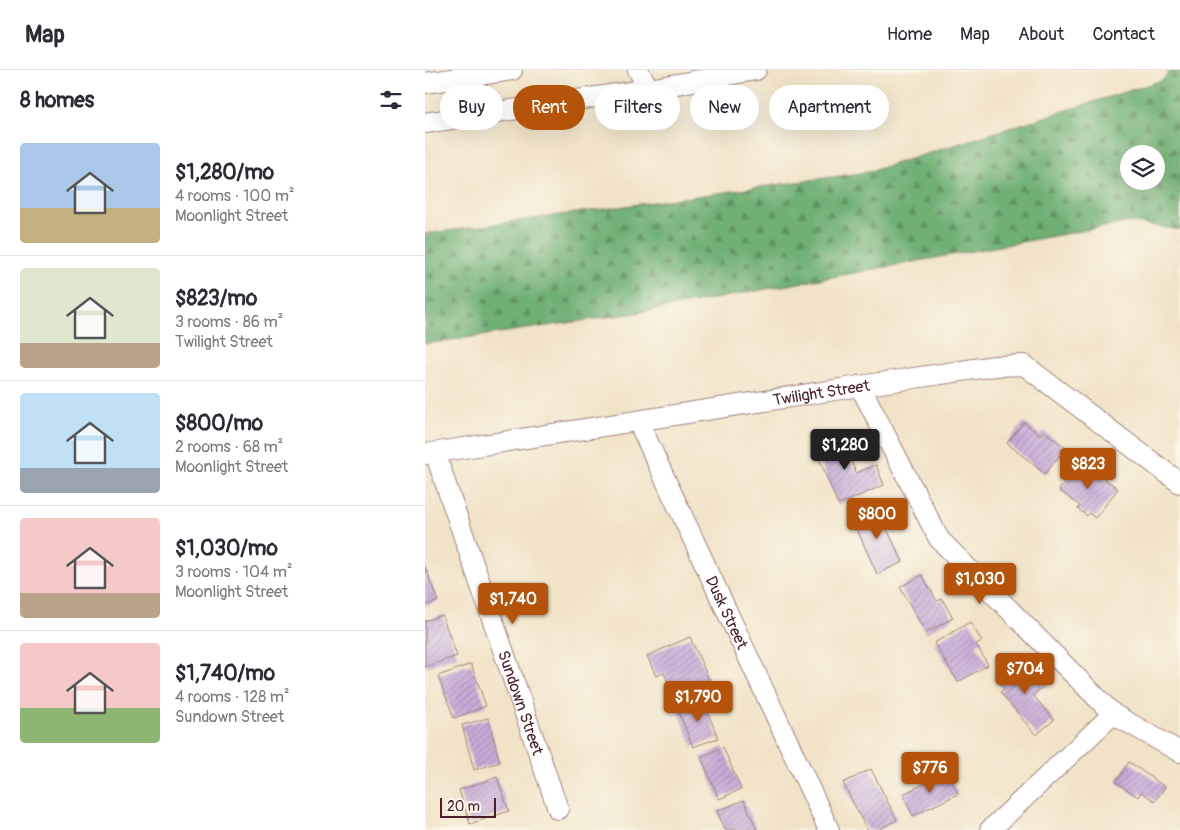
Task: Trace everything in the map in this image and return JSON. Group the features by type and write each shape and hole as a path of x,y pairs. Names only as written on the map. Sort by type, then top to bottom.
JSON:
{"street":[{"path":"425,83 512,70"},
{"path":"638,70 647,85"},
{"path":"672,85 757,70"},
{"path":"425,123 595,97"},
{"name":"Twilight Street","path":"430,453 860,386 995,366 1024,365 1180,483"},
{"path":"860,386 939,539 1113,714 1180,752"},
{"name":"Dusk Street","path":"638,421 829,830"},
{"name":"Sundown Street","path":"430,453 559,809"},
{"path":"990,830 1113,714"}],"green space":[{"path":"1170,70 1180,70 1180,230 1130,222 642,312 425,344 425,234 868,172 1163,80"}],"building":[{"path":"1024,422 1040,435 1044,431 1066,448 1045,474 1007,443"},
{"path":"839,432 856,473 876,465 884,485 838,505 813,443"},
{"path":"1082,461 1118,489 1095,518 1089,513 1087,516 1078,509 1080,506 1059,490"},
{"path":"875,505 903,562 877,574 851,516"},
{"path":"425,567 438,601 425,606"},
{"path":"922,575 937,601 942,599 953,618 926,633 900,587"},
{"path":"442,615 457,656 425,667 425,621"},
{"path":"970,622 982,641 976,644 988,665 958,682 934,643"},
{"path":"690,637 709,680 673,695 664,673 656,676 647,656"},
{"path":"1022,658 1045,685 1033,695 1054,720 1036,735 1000,692 1004,689 996,679"},
{"path":"471,664 486,706 454,718 438,676"},
{"path":"702,698 718,738 693,747 677,708"},
{"path":"488,718 500,762 474,770 462,725"},
{"path":"723,747 741,789 719,799 701,757"},
{"path":"1129,762 1165,787 1155,801 1141,792 1138,797 1116,782"},
{"path":"871,769 897,820 878,830 867,830 843,783"},
{"path":"948,772 958,794 913,816 903,794"},
{"path":"497,777 509,811 470,824 459,790"},
{"path":"744,800 757,830 725,830 717,811"}]}
